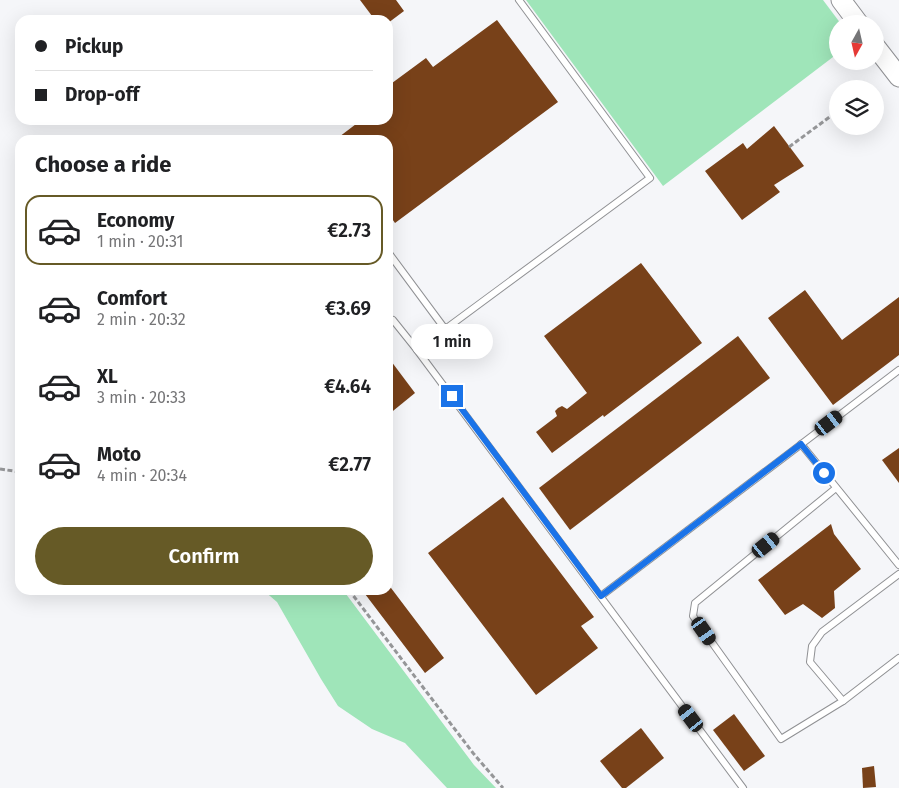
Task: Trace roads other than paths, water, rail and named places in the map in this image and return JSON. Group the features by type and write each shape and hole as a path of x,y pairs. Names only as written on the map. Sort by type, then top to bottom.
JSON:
{"main road":[{"path":"841,0 852,15"},
{"path":"884,58 899,77"}],"lane":[{"path":"417,350 650,178 519,0"},
{"path":"393,259 445,329"},
{"path":"393,320 743,788"},
{"path":"601,596 899,370"},
{"path":"801,444 899,565"},
{"path":"836,488 695,603 693,616 781,740 843,701 899,658"},
{"path":"843,701 810,662 812,646 822,632 899,574"}]}
